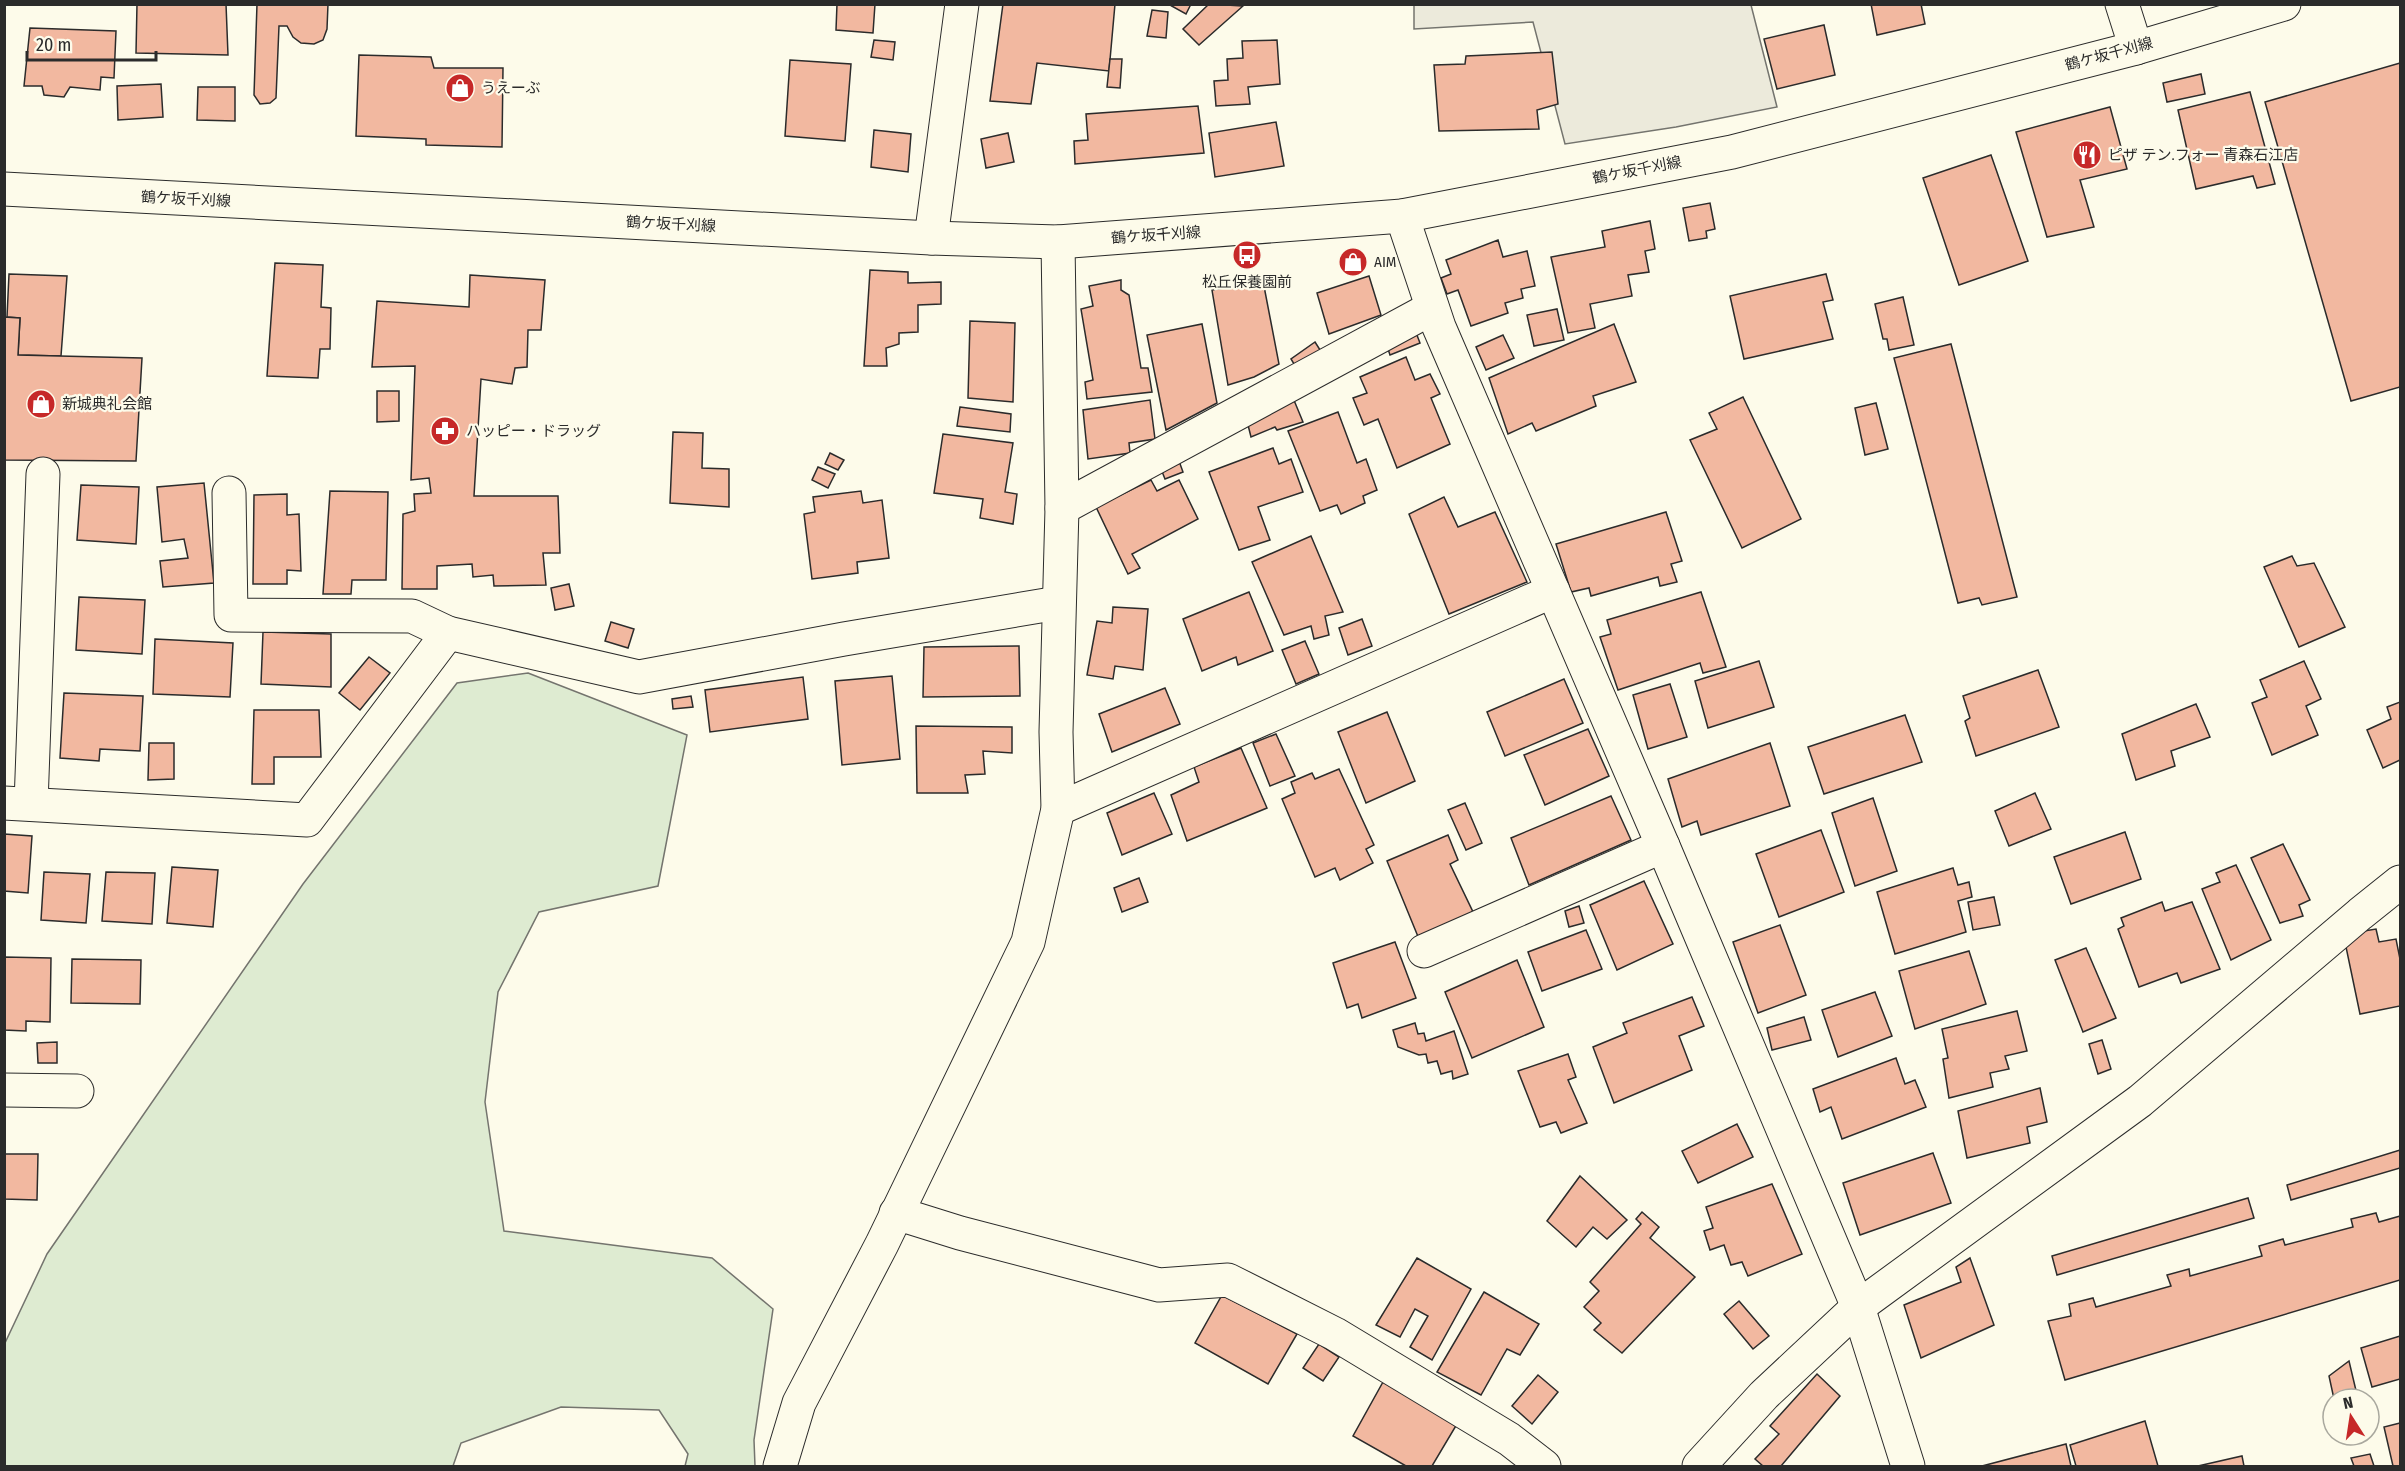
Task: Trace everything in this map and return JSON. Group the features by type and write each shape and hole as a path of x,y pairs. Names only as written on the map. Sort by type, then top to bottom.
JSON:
{"street":[{"path":"931,238 962,4"},
{"path":"2122,4 2136,48"},
{"name":"鶴ケ坂千刈線","path":"4,189 931,238 1058,242 1402,216 1732,152 2136,48 2284,4"},
{"path":"1402,216 1432,308 1858,1307 1908,1467"},
{"path":"780,1467 799,1403 896,1213 1028,942 1058,809 1058,603 1062,508 1058,242"},
{"path":"1062,508 1432,308"},
{"path":"43,474 18,804 307,820 448,633"},
{"path":"229,493 231,615 412,616 448,633 639,677 1058,603"},
{"path":"1058,809 1553,591"},
{"path":"1424,951 1663,846"},
{"path":"1699,1467 1764,1395 1858,1307 2140,1101 2400,882"},
{"path":"4,1090 76,1091"},
{"path":"896,1213 960,1233 1159,1285 1228,1280 1345,1340 1509,1439 1544,1467"}],"green space":[{"path":"528,673 687,735 658,886 539,912 498,992 485,1102 504,1231 712,1258 773,1309 754,1440 755,1466 685,1466 688,1454 659,1410 561,1407 461,1443 453,1466 5,1466 5,1343 47,1254 303,884 457,683"}],"shaded area":[{"path":"1414,5 1751,5 1777,107 1676,127 1565,144 1533,22 1414,29"}],"building":[{"path":"137,4 226,4 228,55 136,53"},
{"path":"257,4 328,4 327,29 323,40 314,44 301,43 293,37 287,26 279,26 276,98 270,103 260,104 254,95"},
{"path":"837,4 875,4 873,33 836,30"},
{"path":"1003,4 1115,4 1109,71 1037,63 1031,104 990,101"},
{"path":"1168,4 1191,4 1186,14"},
{"path":"1209,4 1243,6 1199,45 1183,29"},
{"path":"1871,4 1921,4 1925,24 1877,35"},
{"path":"1152,10 1168,12 1166,38 1147,36"},
{"path":"1824,25 1835,75 1777,89 1764,39"},
{"path":"30,28 116,31 114,78 101,77 100,90 70,87 64,97 44,95 42,86 24,86"},
{"path":"874,40 895,42 893,60 871,57"},
{"path":"1277,40 1280,84 1248,87 1250,104 1216,106 1214,81 1228,80 1227,59 1243,58 1242,41"},
{"path":"1552,52 1558,104 1537,110 1539,129 1439,131 1434,65 1465,64 1466,56"},
{"path":"359,55 431,57 434,68 503,68 502,147 426,145 426,139 356,136"},
{"path":"1110,59 1122,59 1120,88 1107,87"},
{"path":"790,60 851,64 845,141 785,136"},
{"path":"2400,63 2400,387 2351,401 2265,102"},
{"path":"2201,74 2205,94 2167,102 2163,83"},
{"path":"161,84 163,117 118,120 117,86"},
{"path":"198,87 235,87 235,121 197,120"},
{"path":"2250,92 2275,184 2257,188 2253,176 2196,189 2178,110"},
{"path":"1198,106 1204,153 1075,164 1074,141 1088,140 1086,114"},
{"path":"2110,107 2127,169 2080,180 2094,227 2047,237 2016,132"},
{"path":"1276,122 1284,166 1215,177 1209,133"},
{"path":"874,130 911,134 908,172 871,167"},
{"path":"1008,133 1014,162 986,168 981,139"},
{"path":"1991,155 2028,261 1959,285 1923,178"},
{"path":"1710,203 1715,229 1706,231 1707,238 1689,241 1683,208"},
{"path":"1650,221 1655,249 1645,251 1649,272 1628,275 1632,296 1590,304 1595,328 1568,333 1551,257 1605,247 1602,231"},
{"path":"1498,240 1503,257 1527,251 1535,286 1521,289 1523,298 1505,303 1508,313 1471,326 1458,290 1447,294 1441,278 1451,274 1446,260"},
{"path":"275,263 323,265 321,307 331,308 330,349 320,349 318,378 267,376"},
{"path":"870,270 908,272 908,283 941,282 941,304 918,305 918,332 899,333 899,344 886,348 887,366 864,366"},
{"path":"9,274 67,276 61,356 18,355 20,318 7,317"},
{"path":"1826,274 1833,300 1823,302 1833,339 1744,359 1730,296"},
{"name":"ハッピー・ドラッグ","path":"470,275 545,280 541,330 528,330 527,367 515,368 512,384 481,379 474,496 558,496 560,553 543,553 546,585 494,586 493,575 473,577 472,564 437,566 437,589 402,589 403,514 415,511 414,494 431,493 429,478 411,480 415,366 372,367 377,301 469,307"},
{"path":"1369,276 1381,315 1329,334 1317,293"},
{"path":"1121,280 1121,290 1129,295 1141,368 1148,368 1152,392 1087,399 1085,382 1093,380 1081,309 1093,306 1089,286"},
{"path":"1263,281 1279,364 1254,377 1228,385 1212,290"},
{"path":"1903,297 1914,345 1889,350 1887,339 1883,339 1875,304"},
{"path":"1557,309 1564,340 1534,346 1527,315"},
{"path":"4,317 20,318 18,355 142,358 136,461 5,460"},
{"path":"970,321 1015,323 1013,402 968,398"},
{"path":"1202,324 1217,403 1166,430 1147,335"},
{"path":"1614,324 1636,382 1593,396 1596,406 1536,431 1532,423 1508,434 1489,378"},
{"path":"1415,330 1420,343 1390,355 1386,343"},
{"path":"1503,335 1514,358 1486,370 1476,347"},
{"path":"1315,342 1322,353 1297,369 1291,359"},
{"path":"1951,344 2017,597 1982,605 1979,598 1958,603 1894,358"},
{"path":"1406,357 1415,380 1430,374 1440,394 1431,398 1450,444 1397,468 1378,419 1364,425 1353,398 1367,393 1360,377"},
{"path":"377,391 399,391 399,421 377,422"},
{"path":"1291,393 1303,422 1277,430 1275,427 1251,437 1247,421"},
{"path":"1743,397 1801,519 1742,548 1690,440 1717,429 1709,413"},
{"path":"1150,400 1155,439 1129,443 1130,453 1088,459 1083,410"},
{"path":"1876,403 1888,449 1865,455 1855,408"},
{"path":"960,407 1011,414 1010,432 957,426"},
{"path":"1338,412 1357,463 1366,459 1377,490 1363,496 1365,503 1341,514 1337,505 1320,511 1288,431"},
{"path":"673,432 703,433 702,468 729,469 729,507 670,503"},
{"path":"943,434 1013,443 1005,492 1017,494 1013,524 980,518 983,499 934,493"},
{"path":"1273,448 1279,464 1291,459 1303,492 1258,507 1270,540 1239,550 1209,472"},
{"path":"830,453 844,460 838,470 825,464"},
{"path":"1179,461 1183,472 1165,479 1161,469"},
{"path":"818,467 835,474 828,488 812,480"},
{"path":"1151,480 1157,491 1179,480 1198,519 1132,554 1140,568 1128,574 1096,507"},
{"path":"204,483 214,583 163,587 160,561 188,558 184,539 162,542 157,487"},
{"path":"81,485 139,487 136,544 77,540"},
{"path":"330,491 388,492 386,580 352,580 351,594 323,594"},
{"path":"861,491 863,503 882,500 889,558 857,562 858,573 812,579 804,514 815,512 813,497"},
{"path":"287,494 287,515 299,514 301,571 287,570 287,584 253,584 254,495"},
{"path":"1444,497 1458,527 1495,512 1527,582 1449,614 1409,514"},
{"path":"1666,512 1682,561 1671,564 1677,582 1660,586 1658,577 1591,596 1589,588 1571,592 1556,544"},
{"path":"1311,536 1343,612 1325,616 1329,635 1314,639 1311,626 1284,635 1252,562"},
{"path":"2292,556 2297,566 2314,563 2345,627 2299,647 2264,567"},
{"path":"569,584 574,606 555,610 551,588"},
{"path":"1249,592 1273,651 1238,665 1236,657 1202,671 1183,619"},
{"path":"1701,592 1726,667 1703,673 1700,663 1618,690 1600,637 1611,634 1607,620"},
{"path":"79,597 145,600 142,654 76,650"},
{"path":"1113,607 1148,609 1143,670 1115,666 1113,679 1087,675 1097,621 1112,623"},
{"path":"1362,619 1372,646 1348,655 1339,628"},
{"path":"611,622 634,629 628,648 605,641"},
{"path":"263,632 331,634 331,687 261,684"},
{"path":"155,639 233,643 230,697 153,694"},
{"path":"1305,641 1319,674 1296,684 1282,650"},
{"path":"1019,646 1020,696 923,697 924,647"},
{"path":"369,657 390,673 360,710 339,693"},
{"path":"1759,661 1774,707 1708,728 1695,681"},
{"path":"2304,661 2321,699 2306,706 2318,735 2272,755 2252,703 2267,697 2260,680"},
{"path":"2038,670 2059,727 1976,756 1965,721 1970,718 1963,696"},
{"path":"892,676 900,759 842,765 835,681"},
{"path":"803,677 808,719 710,732 705,690"},
{"path":"1564,679 1583,723 1505,756 1487,712"},
{"path":"1670,684 1687,737 1648,749 1633,695"},
{"path":"1165,688 1180,724 1112,752 1099,714"},
{"path":"64,693 143,696 140,751 100,749 99,761 60,758"},
{"path":"691,696 693,707 673,709 672,699"},
{"path":"2400,702 2400,760 2383,768 2367,730 2391,719 2387,707"},
{"path":"2196,704 2210,737 2171,751 2175,766 2136,780 2122,734"},
{"path":"254,710 319,710 321,757 274,757 274,784 252,784"},
{"path":"1387,712 1415,781 1366,803 1338,732"},
{"path":"1905,715 1922,762 1824,794 1808,747"},
{"path":"916,726 1012,727 1012,753 983,751 985,774 965,775 968,793 917,793"},
{"path":"1588,729 1609,776 1545,805 1524,755"},
{"path":"1276,734 1295,776 1270,786 1253,743"},
{"path":"149,743 174,743 174,779 148,780"},
{"path":"1770,743 1790,806 1701,835 1697,821 1682,827 1668,779"},
{"path":"1241,748 1267,808 1187,841 1171,795 1199,782 1194,767"},
{"path":"1339,769 1374,845 1366,849 1373,863 1340,880 1335,868 1315,877 1282,799 1295,793 1291,782 1312,773 1315,779"},
{"path":"1154,793 1172,834 1122,855 1107,813"},
{"path":"2035,793 2051,829 2009,846 1995,811"},
{"path":"1611,796 1631,840 1529,885 1511,838"},
{"path":"1873,798 1897,871 1855,886 1832,813"},
{"path":"1465,803 1482,843 1466,850 1448,810"},
{"path":"1821,830 1844,892 1779,917 1756,854"},
{"path":"2125,832 2141,879 2071,904 2054,857"},
{"path":"4,834 32,836 28,893 4,891"},
{"path":"1448,835 1458,860 1450,864 1474,914 1419,939 1387,861"},
{"path":"2283,844 2310,900 2299,905 2303,916 2280,923 2251,858"},
{"path":"2236,865 2271,940 2231,960 2202,889 2220,882 2216,873"},
{"path":"172,867 218,870 213,927 167,923"},
{"path":"1953,868 1958,885 1969,882 1972,897 1958,901 1966,932 1895,954 1877,892"},
{"path":"44,872 90,874 86,923 41,920"},
{"path":"106,872 155,873 152,924 102,921"},
{"path":"1139,878 1148,902 1122,912 1114,888"},
{"path":"1644,881 1673,944 1617,970 1590,905"},
{"path":"1994,897 2000,925 1973,930 1968,902"},
{"path":"2162,902 2165,911 2192,902 2220,969 2181,983 2177,973 2139,987 2118,929 2124,926 2121,918"},
{"path":"1579,906 1584,923 1569,927 1565,911"},
{"path":"1780,925 1806,995 1758,1013 1733,942"},
{"path":"2376,929 2379,942 2396,939 2400,959 2400,1006 2360,1014 2346,947 2358,932"},
{"path":"1586,930 1602,969 1542,991 1528,952"},
{"path":"1395,942 1416,998 1362,1018 1358,1004 1347,1008 1333,963"},
{"path":"2086,948 2116,1018 2083,1032 2055,960"},
{"path":"1969,951 1986,1004 1915,1029 1899,971"},
{"path":"4,957 51,958 50,1022 26,1021 26,1031 4,1030"},
{"path":"72,959 141,960 140,1004 71,1003"},
{"path":"1517,960 1544,1027 1472,1058 1445,992"},
{"path":"1875,992 1892,1036 1838,1057 1822,1010"},
{"path":"1692,997 1704,1026 1679,1036 1692,1070 1614,1103 1593,1047 1627,1033 1623,1023"},
{"path":"2017,1011 2027,1051 2005,1056 2009,1069 1990,1073 1993,1087 1949,1098 1943,1059 1948,1058 1942,1029"},
{"path":"1804,1017 1811,1040 1772,1050 1767,1028"},
{"path":"1415,1023 1418,1034 1424,1033 1426,1041 1454,1031 1468,1074 1453,1079 1452,1071 1441,1074 1437,1061 1428,1063 1426,1054 1419,1055 1398,1047 1393,1030"},
{"path":"2102,1040 2111,1069 2098,1074 2089,1044"},
{"path":"57,1042 57,1063 38,1063 37,1043"},
{"path":"1568,1054 1576,1077 1568,1080 1587,1123 1561,1133 1556,1122 1540,1127 1518,1071"},
{"path":"1896,1058 1905,1084 1915,1080 1926,1107 1842,1139 1831,1107 1820,1112 1813,1089"},
{"path":"2040,1088 2047,1122 2027,1127 2030,1143 1967,1158 1958,1111"},
{"path":"1737,1124 1753,1157 1698,1183 1682,1151"},
{"path":"2400,1150 2400,1168 2291,1200 2287,1185"},
{"path":"1933,1153 1951,1203 1860,1235 1843,1183"},
{"path":"4,1154 38,1154 37,1200 4,1199"},
{"path":"1580,1176 1627,1220 1607,1239 1593,1227 1576,1247 1547,1221"},
{"path":"1772,1184 1802,1254 1748,1276 1742,1262 1731,1265 1724,1245 1710,1250 1704,1231 1713,1228 1706,1207"},
{"path":"2248,1198 2254,1218 2057,1275 2052,1256"},
{"path":"1642,1212 1659,1227 1650,1238 1695,1277 1622,1353 1594,1330 1601,1323 1584,1307 1599,1291 1590,1282 1641,1224 1636,1219"},
{"path":"2376,1213 2379,1222 2400,1216 2400,1280 2065,1380 2048,1321 2071,1316 2069,1304 2093,1298 2096,1307 2171,1286 2167,1275 2189,1269 2190,1276 2262,1256 2259,1246 2283,1239 2285,1245 2353,1227 2351,1219"},
{"path":"1417,1258 1471,1289 1432,1360 1410,1347 1428,1316 1415,1309 1400,1337 1376,1325"},
{"path":"1970,1258 1994,1325 1921,1358 1904,1305 1961,1282 1956,1267"},
{"path":"1484,1292 1539,1324 1520,1355 1507,1349 1481,1395 1437,1372"},
{"path":"1222,1295 1297,1334 1268,1384 1195,1343"},
{"path":"1739,1301 1769,1336 1753,1349 1724,1314"},
{"path":"2400,1336 2400,1379 2372,1387 2361,1348"},
{"path":"1319,1344 1339,1357 1323,1381 1303,1368"},
{"path":"2349,1361 2355,1387 2331,1387 2329,1376"},
{"path":"1817,1374 1840,1396 1781,1466 1763,1466 1755,1459 1779,1434 1770,1426"},
{"path":"1538,1375 1558,1392 1532,1424 1512,1406"},
{"path":"1383,1382 1457,1424 1432,1466 1406,1466 1353,1436"},
{"path":"2145,1421 2158,1466 2076,1466 2070,1445"},
{"path":"2400,1423 2400,1466 2393,1466 2384,1427"},
{"path":"2066,1444 2071,1466 1982,1466"},
{"path":"2370,1454 2374,1466 2354,1466 2351,1458"},
{"path":"2242,1456 2244,1466 2198,1466"}],"place":[{"name":"うえーぶ","path":"460,88"},
{"name":"ピザ テン.フォー 青森石江店","path":"2087,155"},
{"name":"松丘保養園前","path":"1247,255"},
{"name":"AIM","path":"1353,262"},
{"name":"新城典礼会館","path":"41,404"},
{"name":"ハッピー・ドラッグ","path":"445,431"}]}
